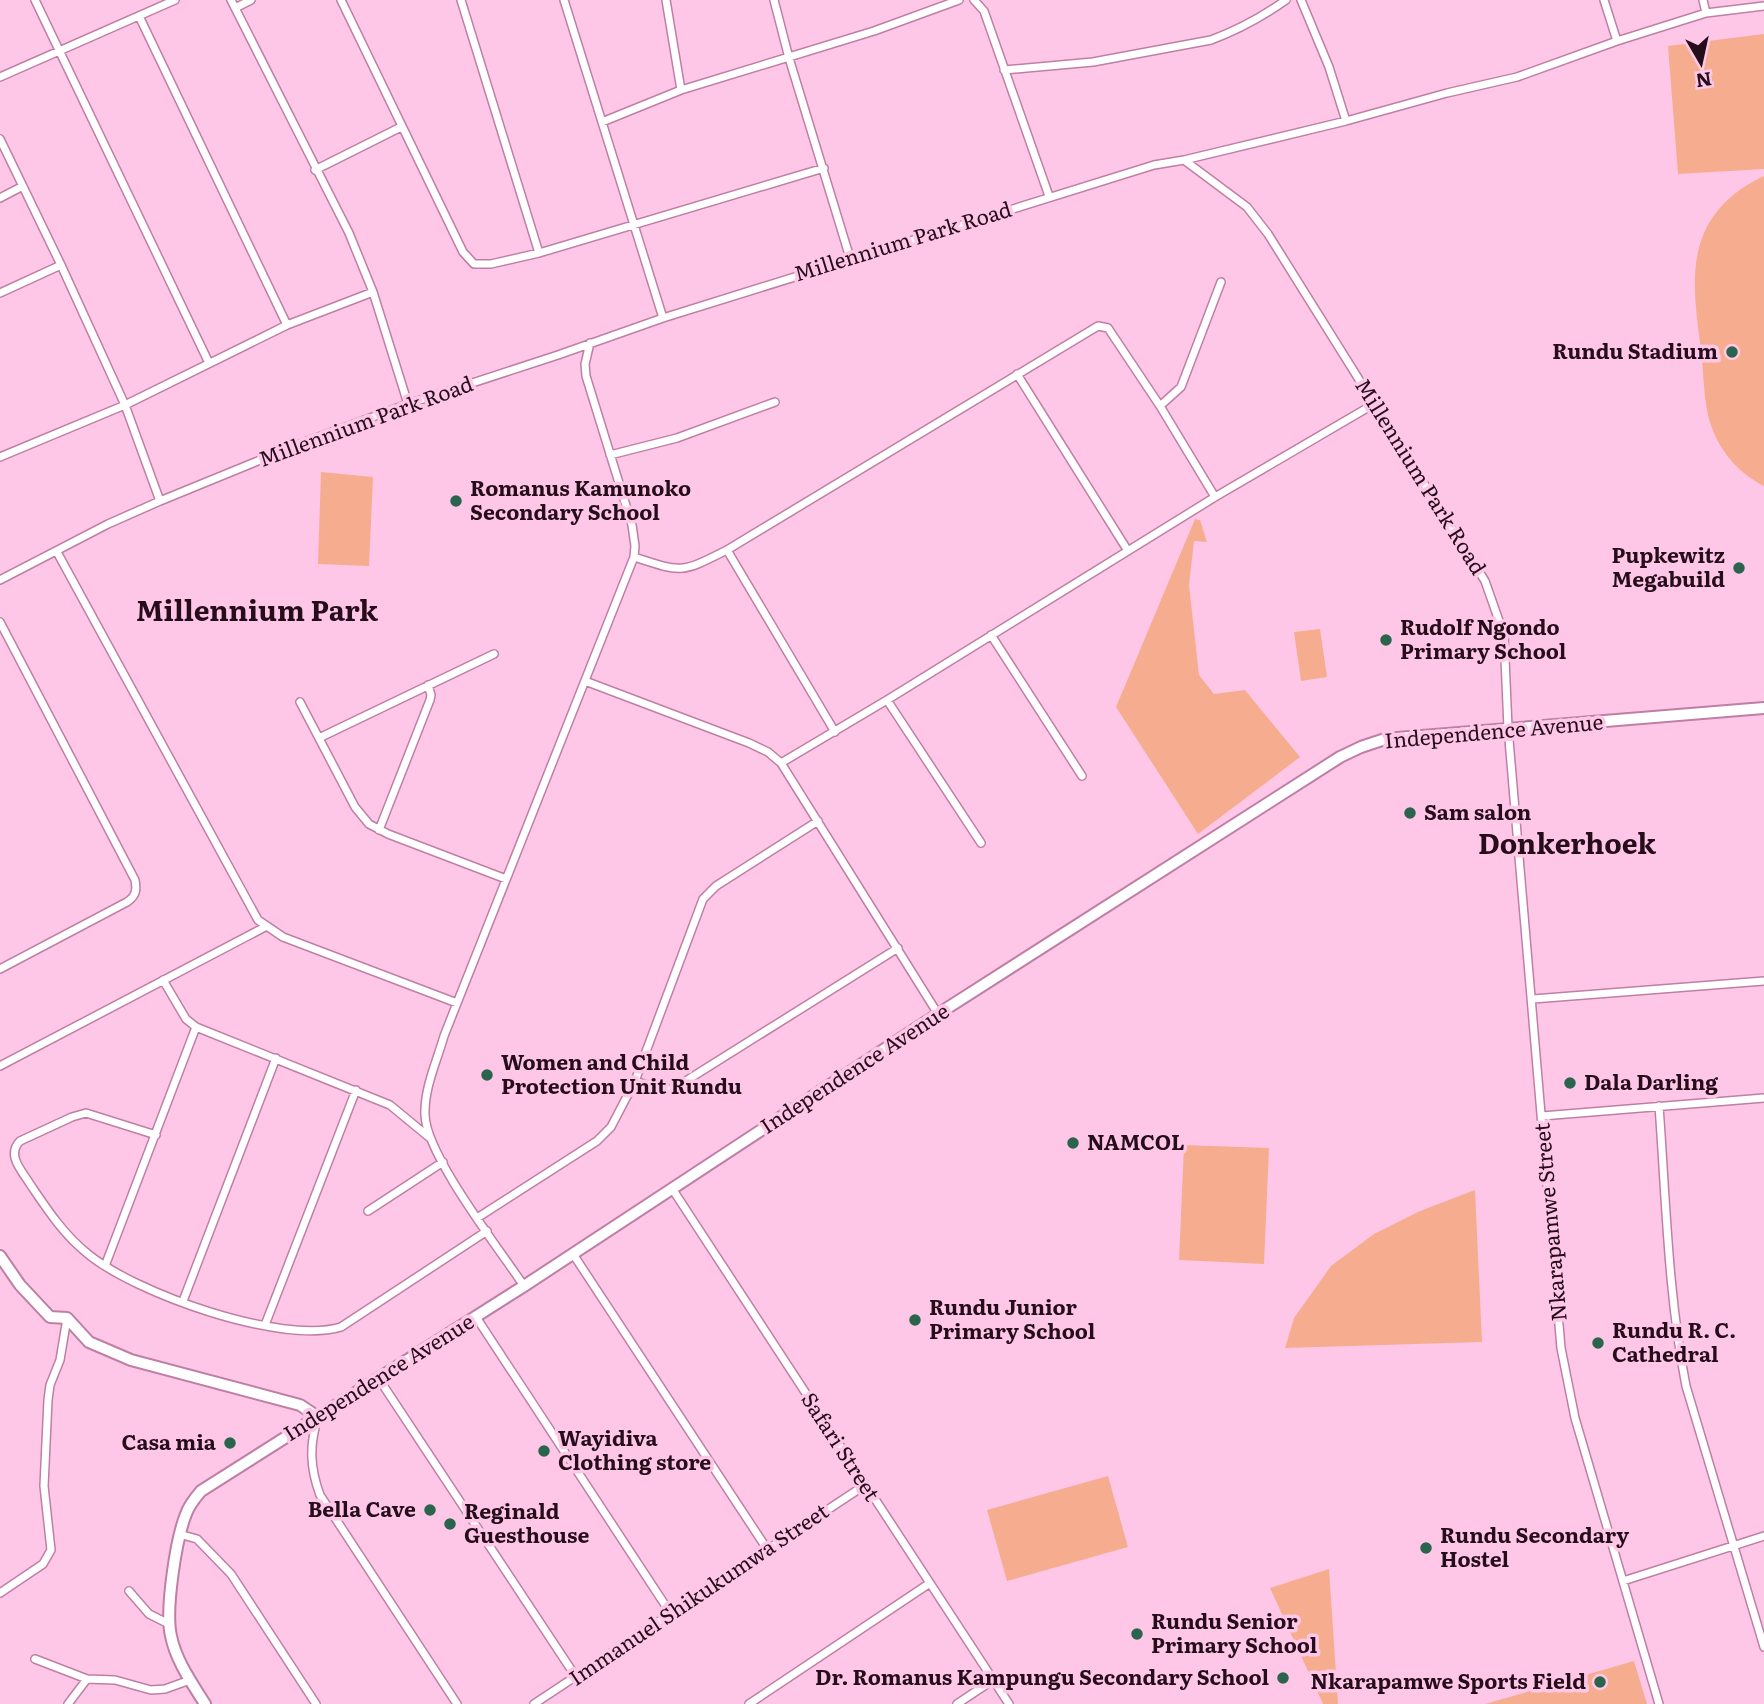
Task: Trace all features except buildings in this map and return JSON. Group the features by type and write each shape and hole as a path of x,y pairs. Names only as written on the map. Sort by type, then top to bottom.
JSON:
{"street":[{"path":"35,0 209,363"},
{"path":"0,77 175,0"},
{"path":"251,0 233,4 349,233 373,292 408,404"},
{"path":"341,0 401,128 468,259 474,264 482,265 539,253 824,168"},
{"path":"461,0 539,253"},
{"path":"564,0 663,318"},
{"path":"666,0 681,90"},
{"path":"774,0 850,258"},
{"path":"602,122 681,90 874,32 959,0"},
{"path":"974,0 984,11 1049,196"},
{"path":"1004,70 1093,62 1211,40 1254,21 1286,0"},
{"path":"1301,0 1329,67 1346,121"},
{"path":"1604,0 1617,41"},
{"path":"1703,0 1706,13"},
{"path":"1184,160 1517,77 1706,13 1764,6"},
{"path":"139,16 287,325"},
{"path":"315,170 401,128"},
{"path":"0,139 125,405 160,501"},
{"name":"Millennium Park Road","path":"0,580 108,524 160,501 297,445 408,404 850,258 1154,164 1184,160 1234,196 1256,218 1485,580 1504,635 1508,728"},
{"path":"0,198 23,186"},
{"path":"0,293 61,265"},
{"path":"1160,406 1181,387 1221,282"},
{"path":"0,457 125,405 287,325 373,292"},
{"path":"634,557 668,568 683,569 727,550 1093,328 1106,327 1160,406 1215,496"},
{"path":"524,1286 477,1219 443,1162 430,1138 425,1116 428,1094 444,1036 634,557 635,536 586,376 585,364 590,342"},
{"path":"1017,374 1128,551"},
{"path":"610,455 677,438 775,401"},
{"path":"781,763 1215,496 1374,404"},
{"path":"727,550 835,732"},
{"path":"57,552 253,913 265,927 283,937 457,1003"},
{"path":"0,622 135,880 136,887 136,893 127,902 0,970"},
{"path":"991,635 1083,776"},
{"path":"319,738 494,654"},
{"path":"585,681 749,743 768,752 781,763 937,1014"},
{"path":"379,830 430,700 428,685"},
{"path":"887,700 981,843"},
{"path":"300,702 355,807 369,824 506,879"},
{"name":"Independence Avenue","path":"205,1704 173,1646 169,1625 179,1534 189,1506 201,1491 673,1190 937,1014 1210,839 1340,757 1385,739 1764,708"},
{"name":"Nkarapamwe Street","path":"1508,728 1559,1323 1568,1385 1578,1430 1659,1704"},
{"path":"477,1219 604,1135 616,1119 635,1081 703,900 716,886 818,821"},
{"path":"0,1066 265,927"},
{"path":"635,1081 662,1090 673,1089 898,948"},
{"path":"163,980 186,1018 196,1027 390,1105 430,1138"},
{"path":"1533,999 1764,981"},
{"path":"105,1266 196,1027"},
{"path":"183,1301 276,1058"},
{"path":"265,1325 356,1090"},
{"path":"1542,1116 1764,1098"},
{"path":"1659,1106 1679,1353 1686,1386 1764,1647"},
{"path":"156,1135 86,1113 16,1145 14,1155 18,1166 54,1218 76,1244 105,1266 142,1285 239,1321 316,1331 341,1326 487,1231"},
{"path":"369,1210 443,1162"},
{"name":"Safari Street","path":"673,1190 1009,1704"},
{"path":"573,1254 767,1549"},
{"path":"0,1256 20,1285 50,1317 67,1318 89,1342 131,1360 300,1405 318,1417 311,1438 311,1462 325,1505 457,1704"},
{"path":"476,1317 671,1614"},
{"path":"0,1593 38,1568 47,1560 51,1550 44,1486 48,1400 50,1385 60,1360 67,1318"},
{"path":"379,1379 576,1677"},
{"name":"Immanuel Shikukumwa Street","path":"534,1704 865,1485"},
{"path":"179,1534 197,1539 231,1574 316,1704"},
{"path":"1623,1581 1764,1536"},
{"path":"749,1704 930,1583"},
{"path":"129,1591 149,1614 169,1625"},
{"path":"34,1659 87,1679 115,1680 151,1690 165,1689 190,1681"},
{"path":"68,1704 87,1679"},
{"path":"957,1704 993,1680"}],"shaded area":[{"path":"1764,34 1764,169 1678,174 1668,46"},
{"name":"Rundu Stadium","path":"1764,176 1764,486 1732,462 1712,428 1707,412 1695,280 1699,248 1709,223 1721,206 1737,192"},
{"path":"321,472 373,477 369,566 318,564"},
{"path":"1195,519 1200,520 1207,542 1194,541 1189,585 1199,675 1214,694 1245,690 1300,757 1198,834 1116,707"},
{"path":"1320,629 1327,677 1301,681 1294,632"},
{"path":"1184,1145 1269,1148 1264,1264 1179,1260"},
{"path":"1475,1190 1482,1342 1285,1348 1294,1318 1331,1266 1374,1234 1420,1211"},
{"path":"1108,1476 1128,1547 1007,1581 987,1510"},
{"path":"1329,1569 1338,1704 1323,1704 1270,1588"},
{"name":"Nkarapamwe Sports Field","path":"1634,1661 1647,1704 1485,1704"}],"place":[{"name":"Rundu Stadium","path":"1732,352"},
{"name":"Romanus Kamunoko Secondary School","path":"456,501"},
{"name":"Pupkewitz Megabuild","path":"1739,568"},
{"name":"Rudolf Ngondo Primary School","path":"1386,640"},
{"name":"Sam salon","path":"1410,813"},
{"name":"Women and Child Protection Unit Rundu","path":"487,1075"},
{"name":"Dala Darling","path":"1570,1083"},
{"name":"NAMCOL","path":"1073,1143"},
{"name":"Rundu Junior Primary School","path":"915,1320"},
{"name":"Rundu R. C. Cathedral","path":"1598,1343"},
{"name":"Casa mia","path":"230,1443"},
{"name":"Wayidiva Clothing store","path":"544,1451"},
{"name":"Bella Cave","path":"430,1510"},
{"name":"Reginald Guesthouse","path":"450,1524"},
{"name":"Rundu Secondary Hostel","path":"1426,1548"},
{"name":"Rundu Senior Primary School","path":"1137,1634"},
{"name":"Dr. Romanus Kampungu Secondary School","path":"1283,1678"},
{"name":"Nkarapamwe Sports Field","path":"1600,1682"}],"district":[{"name":"Millennium Park","path":"257,611"},
{"name":"Donkerhoek","path":"1567,844"}]}
